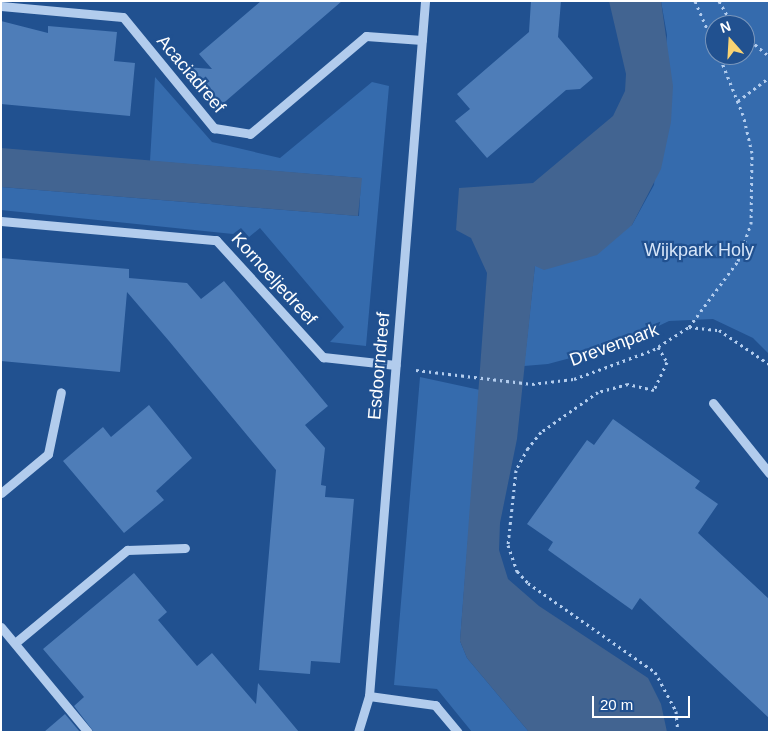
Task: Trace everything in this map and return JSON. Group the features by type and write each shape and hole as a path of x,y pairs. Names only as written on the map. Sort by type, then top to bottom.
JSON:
{"street":[{"name":"Esdoorndreef","path":"358,732 368,696 425,1"},
{"name":"Acaciadreef","path":"1,6 123,17 214,128 250,134 366,36 422,40"},
{"name":"Kornoeljedreef","path":"1,221 216,240 323,357 396,365"},
{"path":"1,493 48,454 61,392"},
{"path":"714,403 769,473"},
{"path":"15,643 127,550 185,548"},
{"path":"1,627 88,732"},
{"path":"368,696 435,706 458,732"}],"path":[{"path":"694,1 705,25"},
{"path":"719,1 727,15"},
{"path":"755,44 769,56"},
{"name":"Drevenpark","path":"396,365 470,380 532,384 574,379 658,348 689,327 738,261 751,224 752,153 738,101 723,65"},
{"path":"738,101 769,78"},
{"path":"689,327 720,330 769,364"},
{"path":"658,348 667,362 654,390 628,384 598,392 541,432 528,448 516,470 508,545 517,571 528,583 655,672 670,698 678,732"}],"green space":[{"name":"Wijkpark Holy","path":"661,1 769,1 769,354 753,338 713,319 669,321 619,345 548,364 524,366 535,265 632,225 654,185 667,35"},
{"path":"155,77 212,142 280,158 372,82 389,86 366,346 330,342 344,327 260,228 249,237 241,228 233,234 1,210 1,187 359,216 361,178 150,161"},
{"path":"420,377 480,390 460,641 467,658 529,732 472,732 437,689 394,685"}],"shaded area":[{"path":"609,1 661,1 673,86 671,122 661,169 632,225 597,255 544,270 535,266 517,439 500,523 499,550 508,579 539,606 648,678 661,704 667,732 529,732 467,658 460,641 487,273 471,238 456,230 459,188 533,183 613,116 625,91 626,74"},
{"path":"1,148 362,178 358,216 1,187"}],"building":[{"path":"261,1 342,1 219,107 185,67 212,69 199,54"},
{"path":"531,1 561,1 558,37 593,78 580,89 566,90 487,158 455,121 470,109 457,94 529,32"},
{"path":"1,21 48,33 48,26 117,32 114,61 135,63 130,116 1,104"},
{"path":"1,258 129,269 129,278 187,283 201,299 224,281 250,312 328,406 305,425 325,448 321,485 326,486 325,497 354,499 340,663 311,661 310,674 259,670 276,470 169,341 127,292 120,372 1,361"},
{"path":"149,405 192,458 156,491 164,500 124,533 63,461 103,427 111,437"},
{"path":"613,419 700,481 695,488 718,504 698,533 769,599 769,718 640,598 632,610 548,550 553,542 527,524 587,440 594,445"},
{"path":"134,573 167,612 158,620 197,666 212,653 256,704 258,683 299,732 94,732 74,706 84,697 43,649"},
{"path":"65,714 80,732 44,732"}]}
